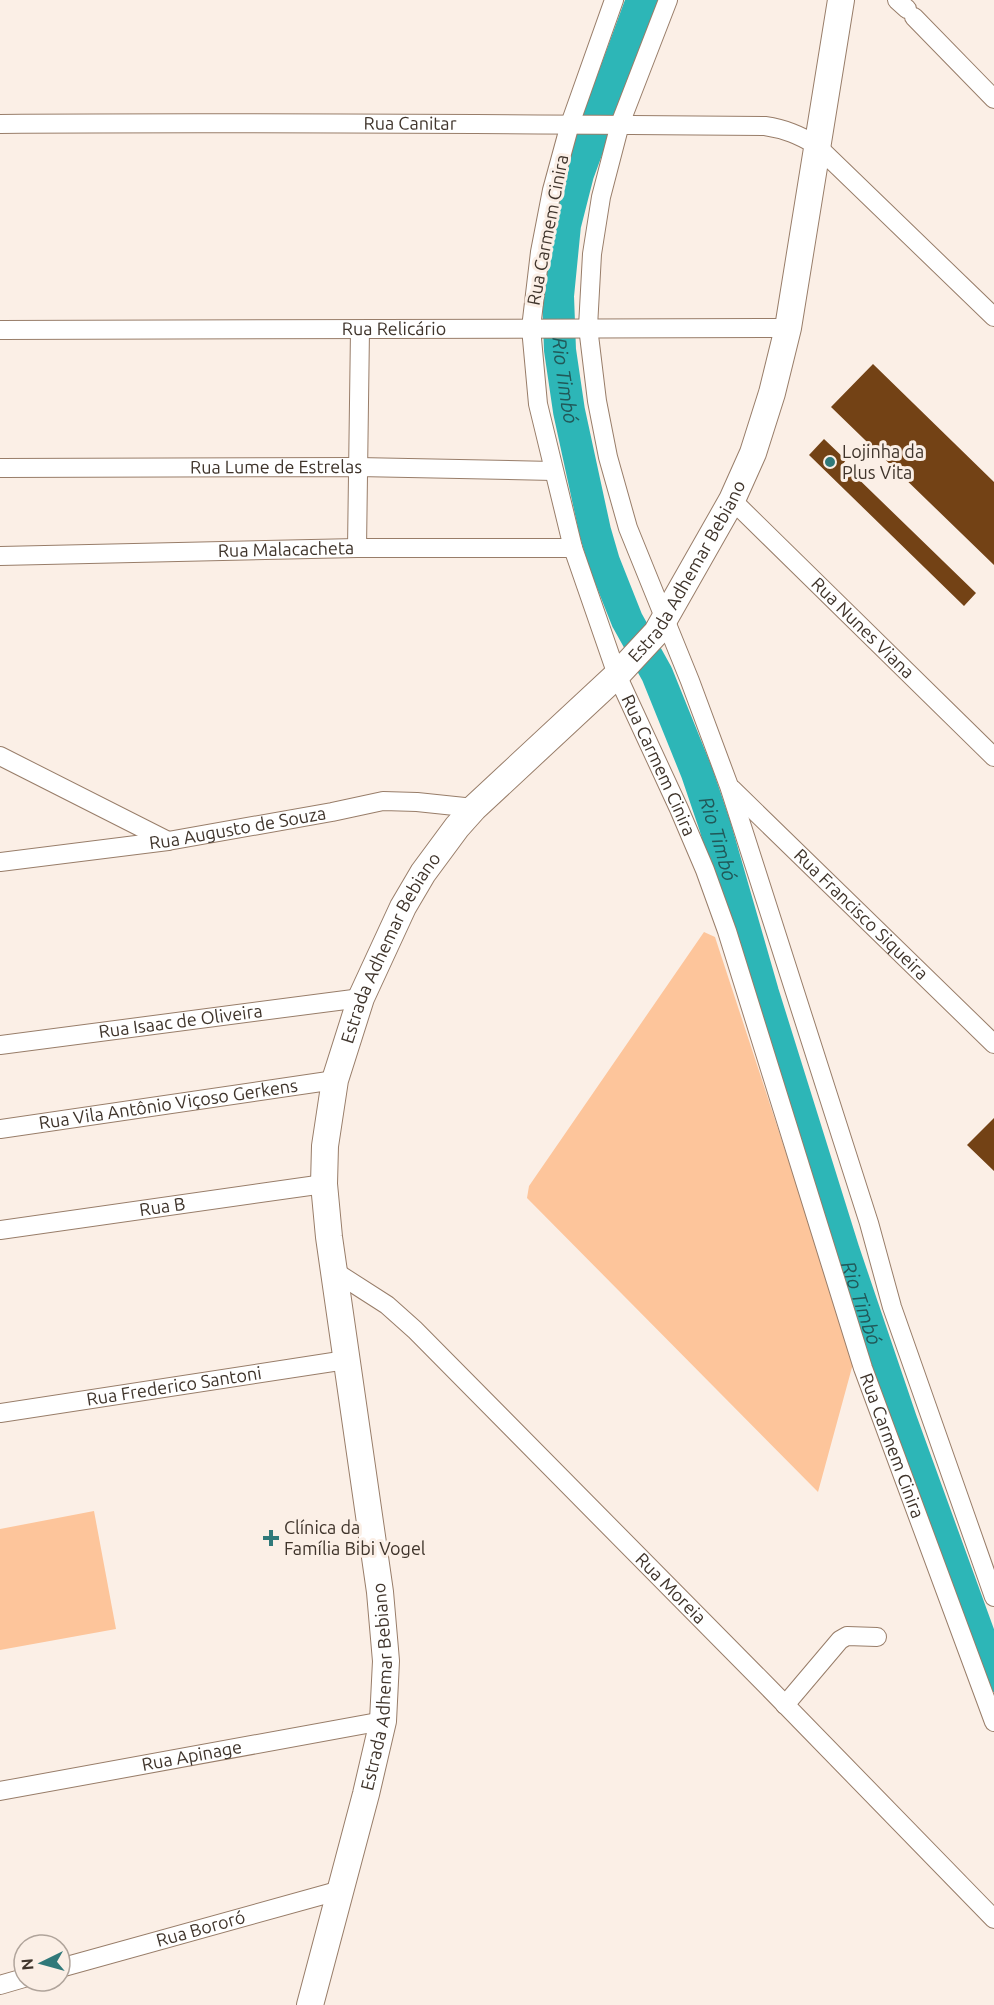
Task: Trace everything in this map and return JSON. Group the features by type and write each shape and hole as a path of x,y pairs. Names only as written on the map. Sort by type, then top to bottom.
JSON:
{"main road":[{"name":"Estrada Adhemar Bebiano","path":"310,2005 383,1721 386,1661 380,1592 346,1360 324,1184 326,1146 335,1080 362,998 403,907 423,873 474,808 622,669 661,626 732,500 753,453 772,393 788,328 841,0"}],"street":[{"name":"Rua Carmem Cinira","path":"614,0 546,221 536,328 538,404 573,548 684,819 727,931 863,1368 994,1722"},
{"path":"668,0 616,124 601,197 582,327 608,457 628,528 661,626 729,786 869,1223 892,1307 994,1597"},
{"path":"906,9 994,99"},
{"name":"Rua Canitar","path":"0,124 319,122 765,126 784,129 816,145 994,316"},
{"name":"Rua Relicário","path":"0,330 788,328"},
{"path":"357,548 360,330"},
{"name":"Rua Lume de Estrelas","path":"0,468 358,468 554,471"},
{"name":"Rua Nunes Viana","path":"732,500 994,757"},
{"name":"Rua Malacacheta","path":"0,556 357,548 573,548"},
{"path":"0,756 168,841"},
{"name":"Rua Francisco Siqueira","path":"729,786 994,1044"},
{"name":"Rua Augusto de Souza","path":"0,862 168,841 383,801 474,808"},
{"name":"Rua Isaac de Oliveira","path":"0,1045 362,998"},
{"name":"Rua Vila Antônio Viçoso Gerkens","path":"0,1129 335,1080"},
{"name":"Rua B","path":"0,1230 324,1184"},
{"name":"Rua Moreia","path":"334,1271 387,1305 415,1330 994,1919"},
{"name":"Rua Frederico Santoni","path":"0,1413 346,1360"},
{"path":"785,1705 840,1640 847,1636 877,1637"},
{"name":"Rua Apinage","path":"0,1791 383,1721"},
{"name":"Rua Bororó","path":"72,1965 341,1890"}],"shaded area":[{"path":"704,932 715,937 854,1360 818,1492 527,1198 529,1186"},
{"path":"94,1511 116,1629 0,1650 0,1529"}],"building":[{"path":"873,364 994,482 994,565 831,407"},
{"path":"824,439 846,460 843,464 976,593 964,606 809,455"},
{"path":"994,1118 994,1171 967,1145"}],"waterway":[{"name":"Rio Timbó","path":"642,0 578,174 565,225 558,296 560,350 569,411 604,562 627,620 657,674 697,773 844,1252 901,1420 994,1676"}],"place":[{"name":"Lojinha da Plus Vita","path":"830,462"},
{"name":"Clínica da Família Bibi Vogel","path":"271,1538"}]}
